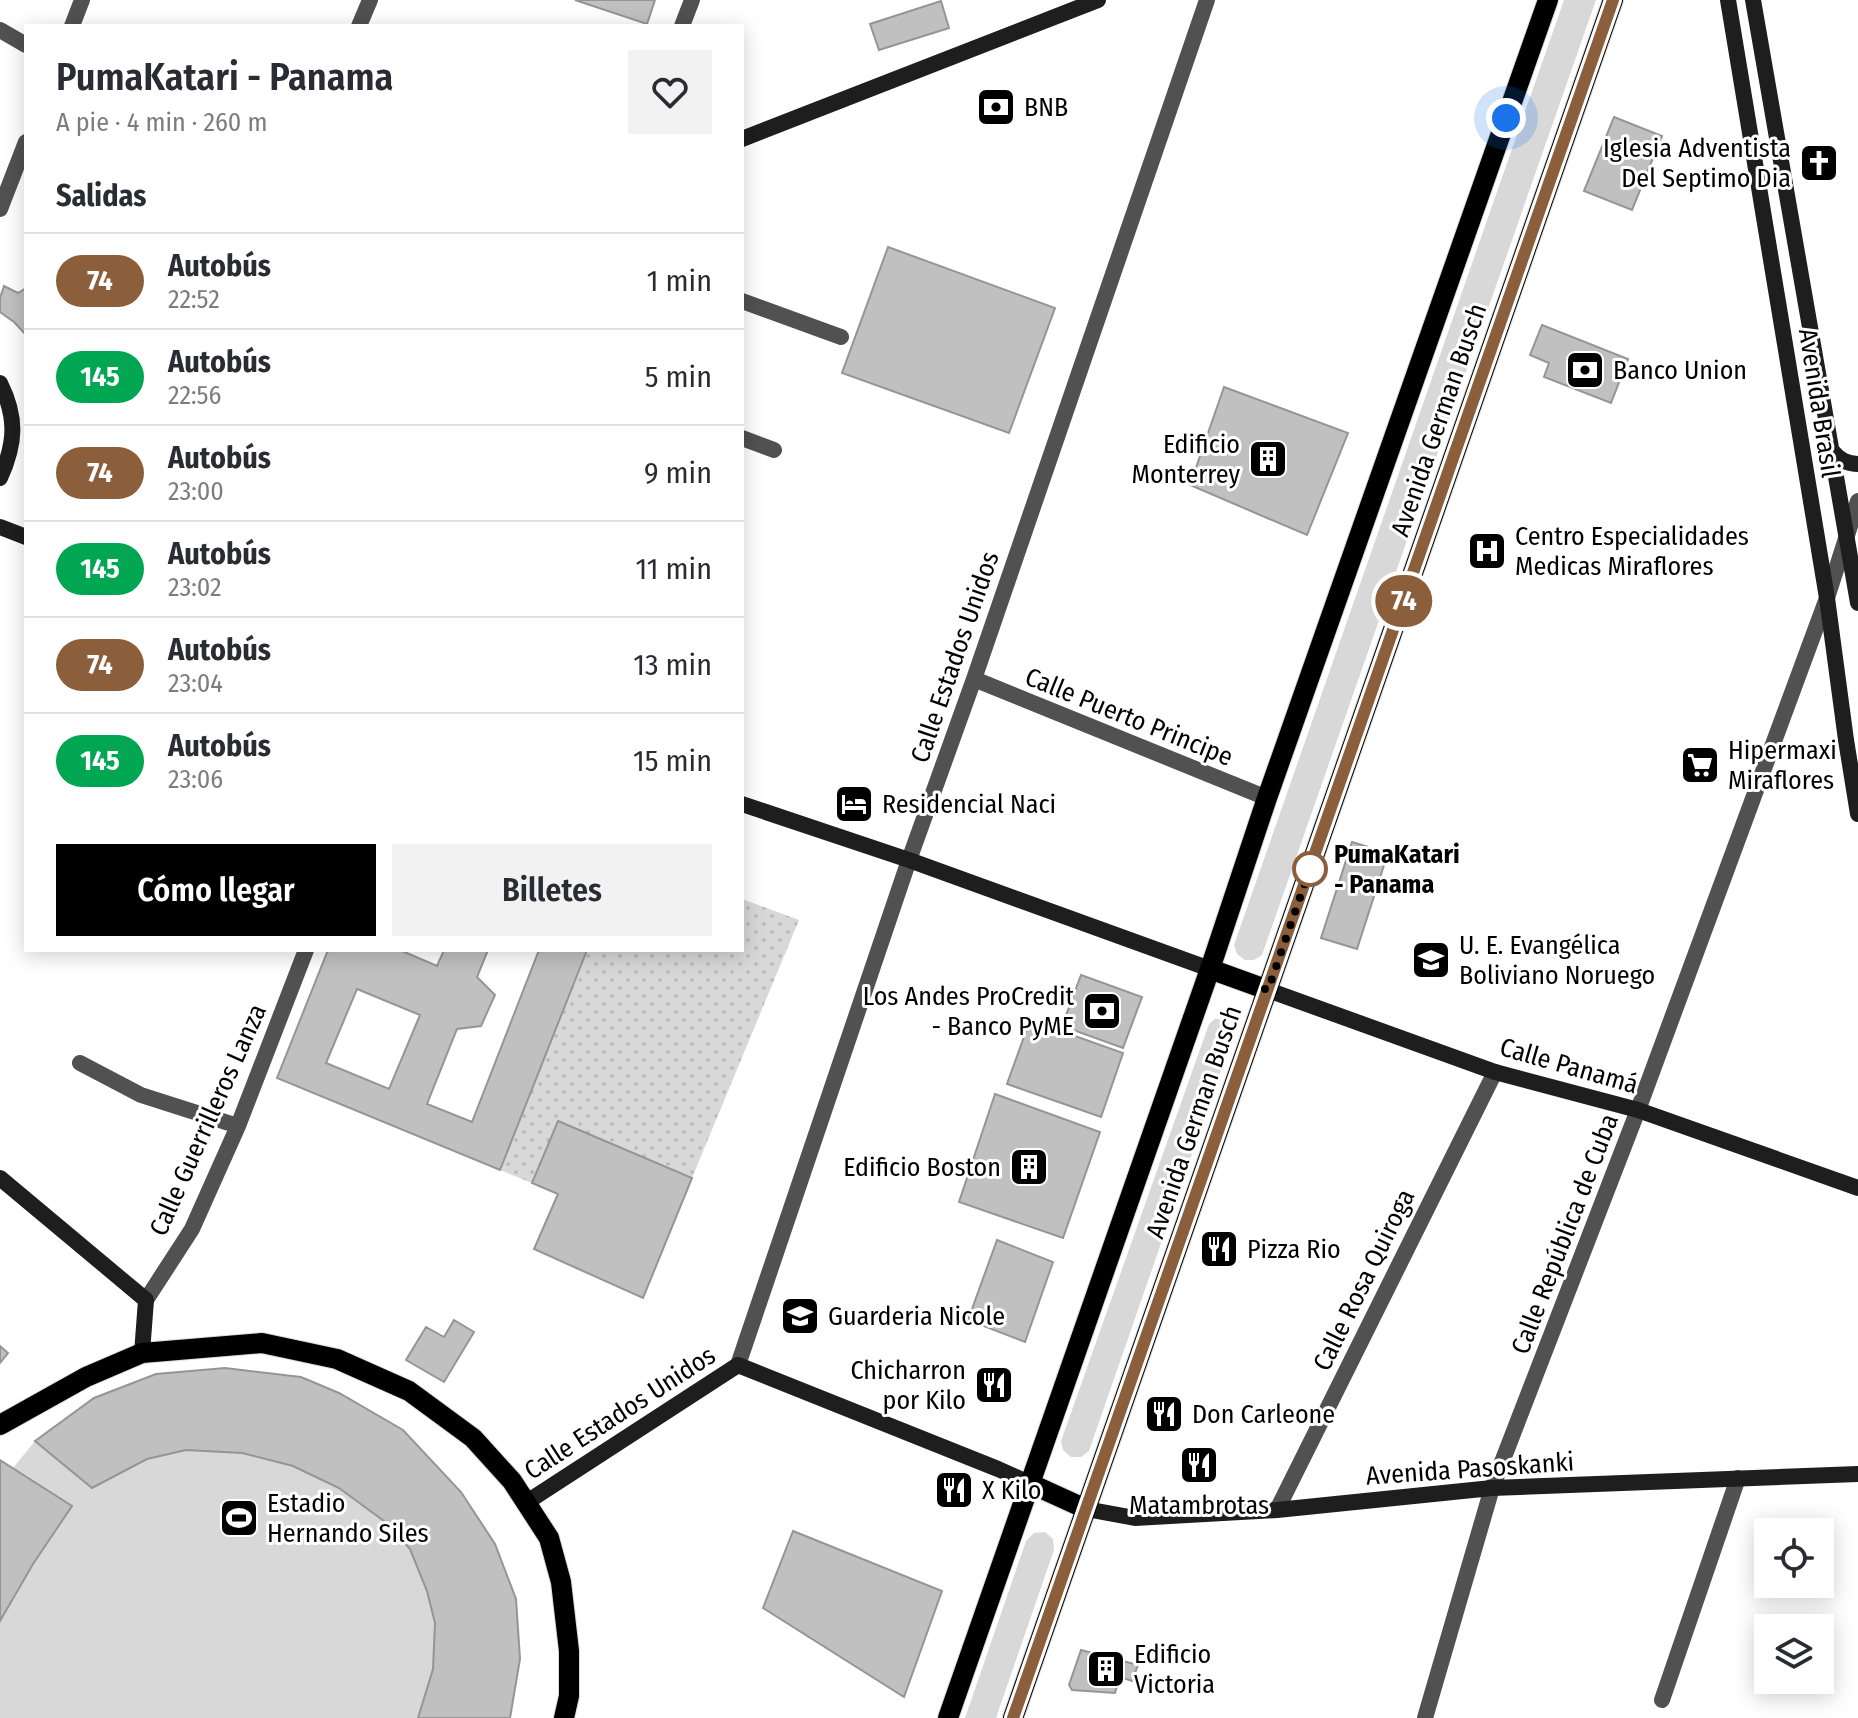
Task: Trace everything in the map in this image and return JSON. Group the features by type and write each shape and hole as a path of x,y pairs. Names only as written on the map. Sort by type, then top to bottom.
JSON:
{"main road":[{"name":"Avenida German Busch","path":"948,1718 1548,0"},
{"name":"Avenida German Busch","path":"1013,1718 1613,0"},
{"path":"1210,969 1268,990"},
{"path":"0,1425 86,1377 142,1353 262,1343 337,1359 409,1391 473,1438 512,1481 549,1538 561,1582 569,1651 569,1696 564,1718"},
{"path":"1029,1483 1086,1509"}],"street":[{"path":"73,24 82,0"},
{"path":"360,24 370,0"},
{"path":"683,24 692,0"},
{"path":"744,138 1098,0"},
{"name":"Calle Estados Unidos","path":"527,1502 738,1365 1207,0"},
{"name":"Avenida Brasil","path":"1728,0 1852,739 1858,814"},
{"name":"Avenida Brasil","path":"1753,0 1858,603"},
{"path":"0,30 24,44"},
{"path":"0,207 24,147"},
{"path":"1755,155 1780,152"},
{"path":"1778,300 1805,296"},
{"path":"744,302 841,337"},
{"path":"0,383 19,412 12,446 0,478"},
{"path":"1798,421 1826,416"},
{"path":"744,439 774,450"},
{"path":"1833,452 1840,460 1858,464"},
{"name":"Calle República de Cuba","path":"1425,1718 1492,1488 1638,1110 1827,598 1858,501"},
{"path":"0,527 24,536"},
{"name":"Calle Puerto Principe","path":"974,679 1267,798"},
{"path":"744,805 909,860 1210,969"},
{"name":"Calle Guerrilleros Lanza","path":"142,1353 146,1300 192,1229 238,1126 305,952"},
{"name":"Calle Panamá","path":"1268,990 1495,1072 1638,1110 1858,1188"},
{"path":"80,1063 141,1095 238,1126"},
{"name":"Calle Rosa Quiroga","path":"1277,1510 1495,1072"},
{"path":"0,1178 146,1300"},
{"path":"738,1365 1029,1483"},
{"name":"Avenida Pasoskanki","path":"1086,1509 1135,1518 1277,1510 1492,1488 1858,1474"},
{"path":"1662,1700 1738,1478"}],"shaded area":[{"path":"1564,0 1596,0 1262,955 1254,960 1245,960 1237,954 1234,945"},
{"path":"744,900 799,920 692,1178 558,1122 532,1183 500,1170 586,952 744,952"},
{"path":"1215,1019 1228,1022 1234,1033 1089,1451 1081,1457 1071,1457 1063,1450 1061,1441 1209,1024"},
{"name":"Estadio Hernando Siles","path":"225,1368 301,1377 339,1393 403,1430 461,1492 495,1544 516,1599 520,1659 510,1718 0,1718 0,1460 13,1468 35,1441 94,1398 156,1374"},
{"path":"1045,1532 1053,1539 1054,1550 996,1718 965,1718 1026,1541 1034,1533"}],"building":[{"path":"575,0 655,0 647,24"},
{"path":"941,1 949,28 879,50 870,24"},
{"path":"1614,117 1662,136 1632,210 1584,191"},
{"path":"888,247 1055,308 1009,433 842,373"},
{"path":"4,286 18,293 24,289 24,333 0,312"},
{"name":"Banco Union","path":"1542,325 1628,359 1611,403 1544,377 1549,363 1530,355"},
{"name":"Edificio Monterrey","path":"1224,387 1348,433 1307,535 1190,485"},
{"path":"1352,842 1388,853 1357,949 1321,938"},
{"path":"327,952 405,952 437,966 443,952 487,952 477,977 495,995 481,1026 457,1029 427,1104 472,1122 538,952 586,952 500,1170 277,1078","holes":["357,989 420,1015 389,1089 326,1063"]},
{"name":"Los Andes ProCredit - Banco PyME","path":"1081,975 1142,997 1123,1048 1062,1026"},
{"path":"1030,1020 1123,1053 1101,1117 1007,1084"},
{"name":"Edificio Boston","path":"995,1094 1100,1132 1063,1238 959,1202"},
{"path":"558,1121 692,1178 643,1298 534,1249 558,1194 532,1183"},
{"path":"997,1240 1053,1262 1025,1342 968,1320"},
{"path":"454,1320 474,1332 444,1382 406,1360 426,1327 444,1337"},
{"path":"0,1346 8,1353 0,1363"},
{"path":"225,1368 301,1377 339,1393 403,1430 461,1492 495,1544 516,1599 520,1659 510,1718 418,1718 433,1669 435,1623 427,1591 410,1549 388,1524 339,1488 293,1466 242,1453 186,1450 147,1459 92,1488 35,1441 94,1398 156,1374"},
{"path":"0,1460 72,1506 0,1621"},
{"path":"793,1531 942,1591 904,1697 763,1608"},
{"name":"Edificio Victoria","path":"1081,1650 1138,1665 1132,1681 1112,1674 1109,1683 1117,1686 1115,1693 1072,1690 1069,1685"}],"bus line":[{"name":"74","path":"1013,1718 1613,0"}],"place":[{"name":"BNB","path":"996,107"},
{"name":"Iglesia Adventista Del Septimo Dia","path":"1819,163"},
{"name":"Banco Union","path":"1585,370"},
{"name":"Edificio Monterrey","path":"1268,459"},
{"name":"Centro Especialidades Medicas Miraflores","path":"1487,551"},
{"name":"Hipermaxi Miraflores","path":"1700,765"},
{"name":"Residencial Naci","path":"854,804"},
{"name":"PumaKatari - Panama","path":"1310,869"},
{"name":"U. E. Evangélica Boliviano Noruego","path":"1431,960"},
{"name":"Los Andes ProCredit - Banco PyME","path":"1102,1011"},
{"name":"Edificio Boston","path":"1029,1167"},
{"name":"Pizza Rio","path":"1219,1249"},
{"name":"Guarderia Nicole","path":"800,1316"},
{"name":"Chicharron por Kilo","path":"994,1385"},
{"name":"Don Carleone","path":"1164,1414"},
{"name":"Matambrotas","path":"1199,1465"},
{"name":"X Kilo","path":"954,1490"},
{"name":"Estadio Hernando Siles","path":"239,1518"},
{"name":"Edificio Victoria","path":"1106,1669"}],"route":[{"path":"1310,869 1312,863 1268,990 1210,969 1506,118"}]}
